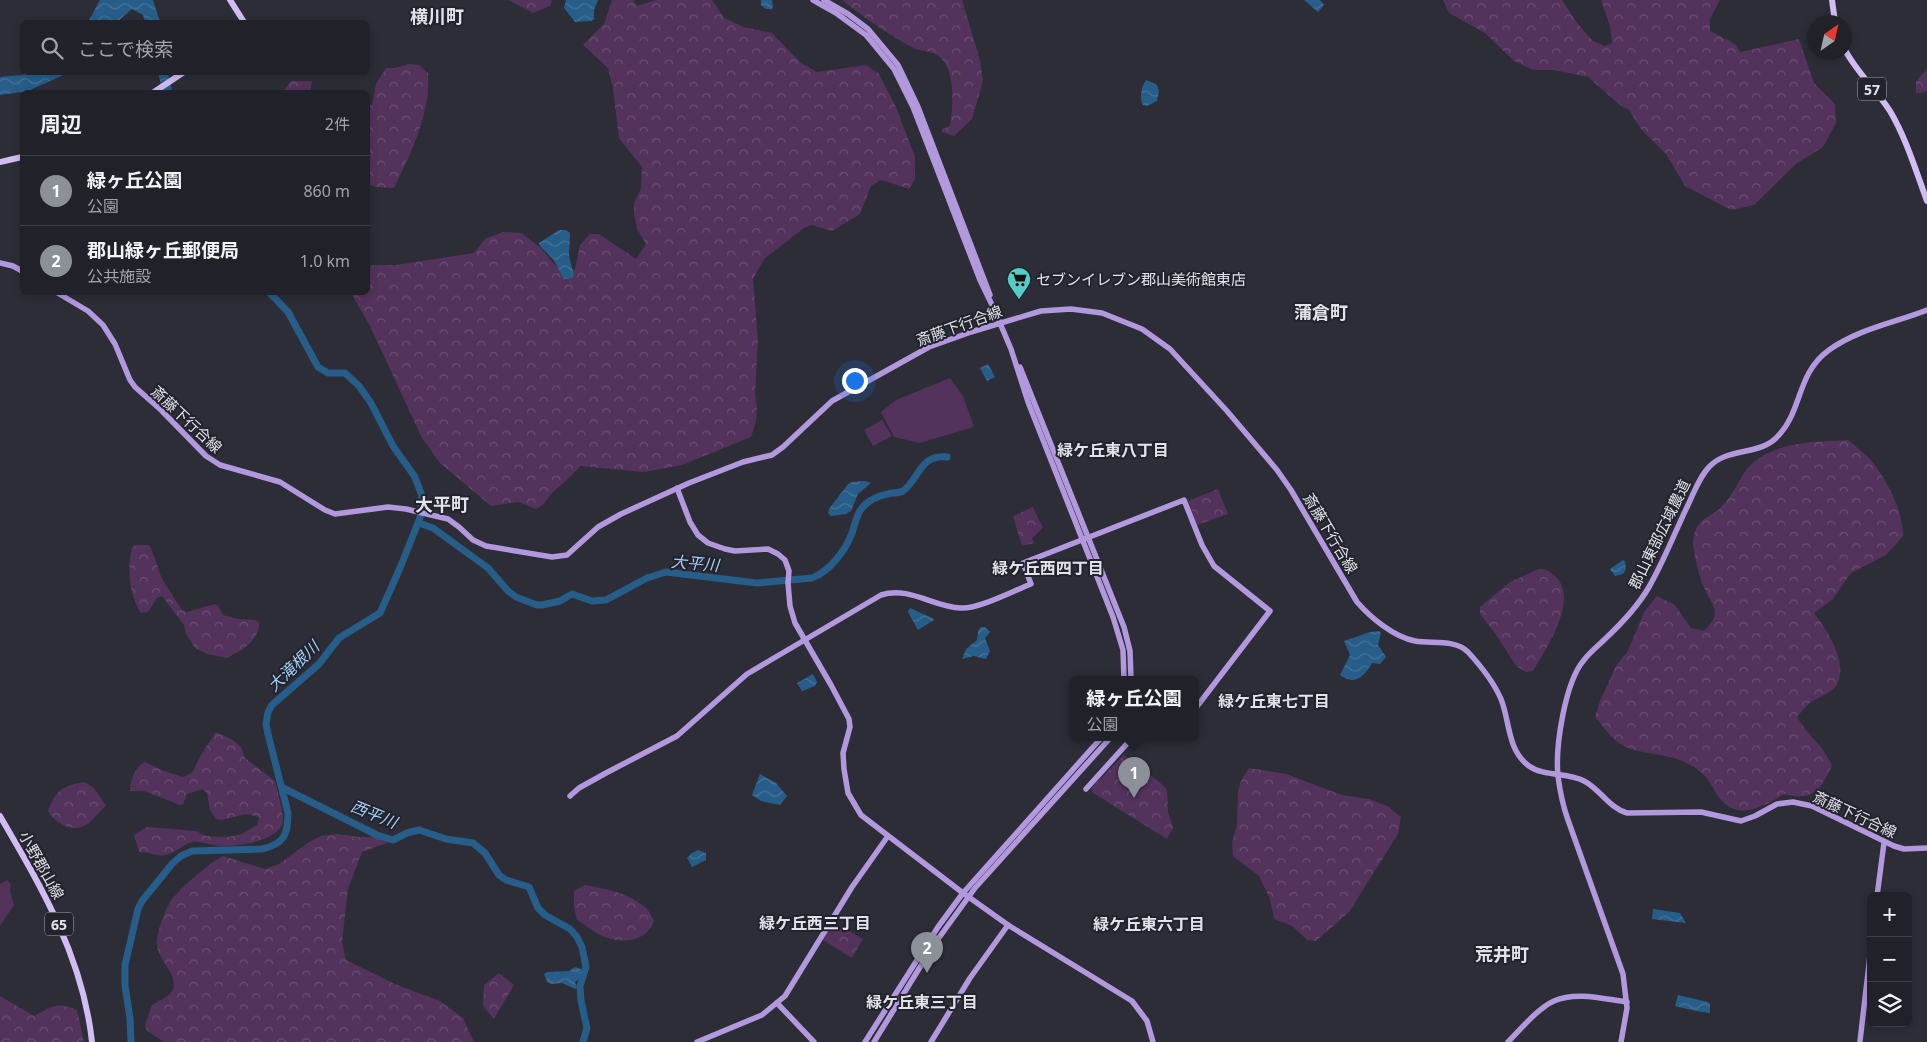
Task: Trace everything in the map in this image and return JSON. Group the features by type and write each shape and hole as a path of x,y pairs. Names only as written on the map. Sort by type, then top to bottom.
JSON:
{"main road":[{"path":"230,0 243,20"},
{"path":"1832,0 1834,15"},
{"name":"57","path":"1852,60 1889,110 1900,130 1927,201"},
{"path":"157,90 180,75"},
{"path":"0,162 20,157"},
{"name":"小野郡山線","path":"0,816 38,881 62,929 77,972 92,1042"}],"street":[{"path":"812,0 836,13 866,35 894,69 912,107 980,280 1021,369 1085,539 1123,650 1124,676"},
{"path":"824,0 848,14 868,29 898,65 918,107 984,277 994,309"},
{"path":"0,263 20,270"},
{"name":"斎藤下行合線","path":"61,295 88,311 104,325 135,387 212,461 228,468 280,482 325,510 336,514 388,507 408,509 432,514 451,521 473,540 486,546 556,557 567,555 598,527 612,519 677,488 743,462 772,455 832,401 929,347 1041,311 1071,309 1093,311 1130,322 1170,349 1227,410 1277,470 1291,490 1362,607 1386,627 1407,639 1417,642 1449,643 1466,649 1497,692 1504,708 1515,749 1532,767 1585,781 1616,808 1627,813 1705,812 1741,821 1777,804 1793,802 1812,806 1884,843 1904,849 1927,848"},
{"name":"郡山東部広域農道","path":"1621,1042 1626,1002 1623,974 1562,804 1558,775 1561,731 1566,702 1575,672 1588,654 1623,621 1649,587 1704,473 1710,466 1721,458 1762,448 1774,440 1790,420 1807,374 1828,351 1859,333 1927,310"},
{"path":"677,488 690,522 703,539 725,549 768,549 785,560 792,614 849,719 850,726 844,753 844,769 851,802 861,815 1008,926 1132,1000 1147,1021 1152,1042"},
{"path":"570,796 579,788 677,736 747,674 874,599 890,592 906,593 962,608 979,604 1031,584 1023,563 1184,500 1202,545 1214,566 1270,610 1199,704"},
{"path":"1085,539 1124,627 1130,651 1131,676"},
{"path":"865,1042 933,934 1099,741"},
{"path":"874,1042 965,895 1107,741"},
{"path":"1086,789 1129,741"},
{"path":"697,1042 754,1018 777,1003 792,986 852,887 888,836"},
{"path":"1878,892 1884,843"},
{"path":"931,1042 970,978 1008,926"},
{"path":"1860,1041 1867,981"},
{"path":"1508,1042 1544,1008 1561,998 1582,996 1626,1002"},
{"path":"777,1003 814,1042"}],"green space":[{"path":"508,0 552,0 550,6 533,13"},
{"path":"612,0 633,0 637,6 656,0 712,0 724,18 744,27 772,33 801,63 817,72 866,65 879,74 896,107 915,157 915,179 909,189 881,180 871,186 860,214 832,231 812,225 804,228 764,259 753,279 758,341 755,394 757,408 756,421 751,437 682,465 644,472 580,466 536,509 518,502 491,506 440,463 422,438 370,326 352,295 370,295 370,266 396,265 474,253 485,239 503,232 522,233 542,249 555,265 563,270 572,271 575,269 580,245 590,234 599,234 636,259 646,244 637,229 634,213 634,204 641,188 642,167 619,138 613,89 608,68 583,45 604,24"},
{"path":"842,0 962,0 980,60 983,81 972,119 954,136 942,132 942,129 950,126 952,87 947,67 942,59 933,53 916,49 903,42 875,25"},
{"path":"1443,0 1562,0 1577,23 1593,41 1605,46 1612,43 1610,26 1601,0 1720,0 1710,19 1710,31 1735,44 1740,52 1799,39 1814,83 1835,104 1836,123 1823,147 1796,164 1754,205 1731,210 1685,186 1666,154 1641,129 1629,110 1620,105 1588,77 1554,70 1533,70 1514,61 1485,33 1449,13"},
{"path":"409,64 419,65 428,73 426,103 413,147 394,188 376,187 370,185 370,106 372,105 376,84 386,68 395,68"},
{"path":"1927,69 1927,91 1916,94 1916,81"},
{"path":"291,81 312,81 310,90 284,90"},
{"path":"950,378 963,396 974,427 920,443 894,437 881,412 896,400"},
{"path":"882,420 892,436 873,446 864,430"},
{"path":"1848,440 1869,458 1885,480 1901,517 1903,536 1886,555 1851,573 1832,600 1814,613 1825,628 1835,648 1839,658 1840,677 1834,688 1810,703 1797,717 1825,753 1832,766 1824,782 1809,795 1794,796 1784,794 1767,804 1753,809 1734,809 1724,803 1702,773 1694,767 1680,760 1638,751 1618,743 1595,717 1616,666 1628,651 1644,612 1657,596 1675,605 1691,628 1704,631 1714,618 1714,608 1698,570 1693,544 1695,532 1701,522 1718,510 1732,494 1753,462 1777,449 1791,445"},
{"path":"1218,489 1228,514 1197,525 1188,501"},
{"path":"1033,507 1043,528 1032,538 1034,543 1022,546 1013,516"},
{"path":"136,545 149,545 162,579 182,610 187,612 215,604 223,615 238,619 256,620 259,623 253,640 243,649 226,658 207,654 195,648 186,634 184,625 162,596 157,598 148,612 141,613 134,598 129,572 132,547"},
{"path":"1539,569 1546,570 1555,576 1562,586 1564,597 1558,624 1552,637 1533,671 1526,672 1516,666 1480,614 1480,607 1510,582"},
{"path":"216,732 233,740 241,747 245,758 275,781 283,819 280,829 274,834 256,842 246,844 219,846 193,842 165,855 139,852 134,835 147,827 196,831 206,836 228,837 242,834 257,825 259,817 246,814 222,820 216,819 210,810 207,793 202,789 187,794 183,804 180,805 144,791 130,791 134,774 138,767 145,762 183,777 192,773"},
{"path":"1124,755 1167,790 1168,812 1173,828 1167,839 1093,793 1091,789 1094,785"},
{"path":"1249,768 1286,774 1342,795 1369,799 1387,806 1401,817 1398,834 1349,912 1316,941 1307,940 1292,926 1274,919 1270,899 1259,876 1233,856 1232,842 1237,825 1238,791 1241,781"},
{"path":"85,782 94,788 106,806 86,825 75,828 64,826 48,811 54,798 65,787"},
{"path":"337,834 359,837 387,837 389,842 362,852 348,889 342,942 346,960 397,985 440,1001 463,1018 474,1042 164,1042 147,1031 145,1025 152,1005 169,995 174,985 172,975 158,951 157,936 170,902 180,890 202,870 223,856 265,869 279,864 309,842 321,836"},
{"path":"7,880 11,884 10,891 14,905 0,926 0,884"},
{"path":"585,885 617,892 639,902 648,910 654,921 651,927 646,933 635,939 622,941 608,938 592,930 577,920 574,907 574,891"},
{"path":"833,922 863,939 852,958 823,940"},
{"path":"499,973 514,985 494,1019 483,1006 484,985"},
{"path":"0,996 34,1016 54,1006 70,1007 77,1010 84,1042 0,1042"}],"water":[{"path":"100,0 153,0 159,20 144,20 143,15 132,9 119,20 89,20"},
{"path":"566,0 598,0 594,10 594,18 596,18 591,21 575,22 564,8"},
{"path":"761,0 772,0 772,9 766,9 761,5"},
{"path":"1304,0 1320,0 1324,5 1318,12"},
{"path":"64,75 30,90 20,90 20,92 0,95 0,77"},
{"path":"159,75 168,75 172,90 162,90"},
{"path":"1146,80 1157,85 1159,91 1157,101 1147,106 1143,105 1141,96"},
{"path":"559,230 566,230 570,233 569,256 574,275 573,278 564,279 553,259 539,243"},
{"path":"988,364 995,377 987,381 980,368"},
{"path":"865,481 871,483 858,494 851,511 846,514 831,516 828,513 848,484"},
{"path":"1623,560 1625,561 1626,569 1623,574 1615,576 1610,569"},
{"path":"910,608 934,620 918,630 908,612"},
{"path":"981,627 985,627 990,632 985,638 990,651 986,659 974,656 962,659 966,649 977,640 978,631"},
{"path":"1379,631 1381,633 1378,645 1386,657 1380,664 1372,663 1362,676 1355,680 1350,680 1340,675 1350,655 1344,641 1370,632"},
{"path":"813,674 817,682 815,686 802,691 797,683"},
{"path":"760,774 776,783 787,796 780,805 761,801 752,795"},
{"path":"698,850 706,853 706,860 692,867 687,858"},
{"path":"1653,909 1680,913 1686,923 1652,919"},
{"path":"575,967 581,969 583,973 582,977 575,982 577,988 575,989 562,983 551,984 547,982 544,974 547,972 569,971"},
{"path":"1678,995 1708,1002 1710,1004 1710,1013 1675,1006"}],"waterway":[{"name":"大滝根川","path":"131,1042 130,1018 125,986 125,965 138,909 142,901 172,864 181,856 192,851 262,849 280,841 286,833 288,813 266,724 268,712 272,705 319,664 339,638 380,613 420,518 422,496 415,477 393,446 371,403 359,386 345,373 328,373 318,367 288,312 272,295"},
{"name":"大平川","path":"419,523 433,528 488,568 508,591 516,597 537,605 560,601 572,594 592,601 606,600 647,578 666,572 757,583 812,578 831,566 841,553 849,540 858,514 865,505 880,496 903,491 909,486 921,468 931,459 947,457"},
{"name":"西平川","path":"283,788 377,835 393,840 407,833 419,830 446,839 473,843 485,853 499,875 506,880 529,887 538,908 545,915 570,929 582,947 586,967 580,986 587,1028 583,1042"}],"place":[{"name":"セブンイレブン郡山美術館東店","path":"1019,300"},
{"name":"緑ヶ丘公園","path":"1134,798"},
{"name":"郡山緑ヶ丘郵便局","path":"927,973"}],"district":[{"name":"横川町","path":"437,16"},
{"name":"蒲倉町","path":"1321,312"},
{"name":"緑ケ丘東八丁目","path":"1113,450"},
{"name":"大平町","path":"442,504"},
{"name":"緑ケ丘西四丁目","path":"1048,568"},
{"name":"緑ケ丘東七丁目","path":"1274,701"},
{"name":"緑ケ丘西三丁目","path":"815,923"},
{"name":"緑ケ丘東六丁目","path":"1149,924"},
{"name":"荒井町","path":"1502,954"},
{"name":"緑ケ丘東三丁目","path":"922,1002"}]}
